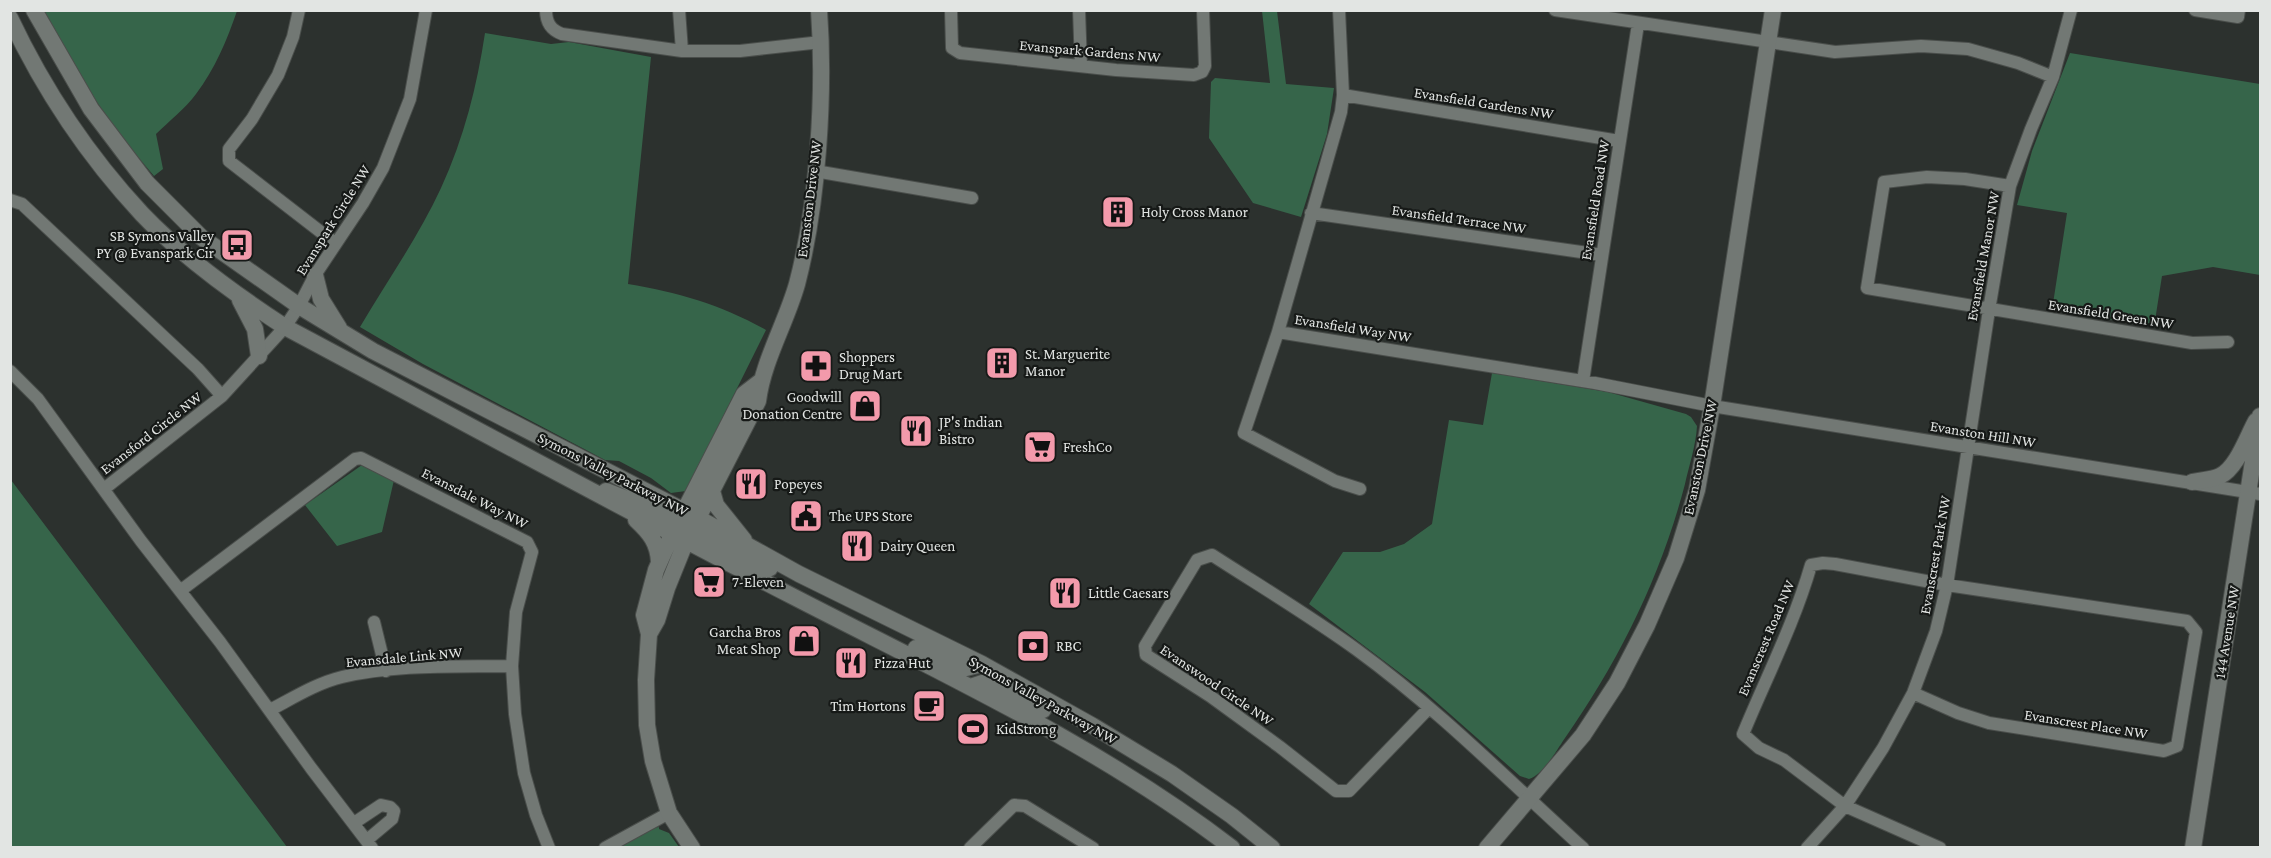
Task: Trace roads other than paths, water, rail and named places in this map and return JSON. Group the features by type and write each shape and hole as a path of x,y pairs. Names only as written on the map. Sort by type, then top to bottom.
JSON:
{"main road":[{"name":"Symons Valley Parkway NW","path":"34,10 91,109 147,183 201,237 299,306 373,351 685,526 828,615 970,687 1114,766 1183,810 1231,847"},
{"name":"Evanston Drive NW","path":"685,526 712,491 758,401 761,381 796,286 815,171 821,42 819,10"},
{"name":"Evanston Drive NW","path":"1487,848 1583,735 1617,683 1647,625 1676,558 1696,490 1712,406 1773,10"},
{"name":"Symons Valley Parkway NW","path":"10,18 33,63 81,141 143,215 238,296 285,327 579,483 625,510 747,544 799,574 982,664 1093,726 1172,774 1232,816 1272,848"},
{"path":"315,275 321,299 341,332"},
{"path":"238,296 252,319 259,356"},
{"name":"Evanston Drive NW","path":"685,526 744,394 761,381"},
{"path":"2192,482 2219,476 2230,468 2260,414"},
{"name":"144 Avenue NW","path":"2193,848 2255,494 2260,414"},
{"path":"579,483 620,494 788,576 799,574"},
{"path":"712,491 716,505 747,544"},
{"path":"625,510 646,529 655,541 659,562"},
{"path":"685,526 659,562 644,615 649,634 646,680 647,725 653,761 669,813 692,848"},
{"path":"649,634 657,620 685,526"},
{"path":"828,615 861,624 958,666 966,668 982,664"},
{"path":"970,687 985,682 1051,714 1093,726"}],"street":[{"path":"299,10 293,37 279,75 252,119 229,149 229,161 335,243"},
{"name":"Evanspark Circle NW","path":"299,306 315,275 363,203 383,168 410,99 426,10"},
{"path":"546,10 546,17 551,28 562,34 682,51 740,51 821,42"},
{"path":"679,10 682,51"},
{"name":"Evanspark Gardens NW","path":"951,10 952,48 960,53 1194,75 1202,72 1206,66 1203,10"},
{"path":"1078,10 1081,66"},
{"name":"Evansfield Way NW","path":"1339,10 1344,95 1336,136 1311,213 1278,332 1583,381 1712,406"},
{"path":"1555,10 1835,52 1921,46 1968,50 2018,63 2053,77"},
{"name":"Evansfield Manor NW","path":"1969,447 2010,186 2053,77 2071,10"},
{"path":"2194,10 2238,17 2239,10"},
{"name":"Evansfield Road NW","path":"1583,381 1638,24"},
{"name":"Evansfield Gardens NW","path":"1344,95 1619,141"},
{"path":"815,171 972,198"},
{"name":"Evansfield Green NW","path":"2010,186 1965,179 1927,177 1884,182 1867,288 2192,343 2228,342"},
{"name":"Evansford Circle NW","path":"10,200 22,204 198,369 222,396"},
{"name":"Evansfield Terrace NW","path":"1311,213 1602,255"},
{"name":"Evansford Circle NW","path":"10,371 38,399 104,489 222,396 285,327 299,306"},
{"path":"1278,332 1244,433 1335,481 1360,489"},
{"name":"Evanston Hill NW","path":"1712,406 2255,494"},
{"name":"Evanscrest Park NW","path":"1807,848 1845,807 1889,738 1913,693 1936,631 1947,585 1969,447"},
{"name":"Evansdale Way NW","path":"180,591 354,459 361,458 528,542 531,552 516,612 512,666 515,714 524,773 536,815 549,848"},
{"path":"104,489 311,768 370,844 392,819 394,811 390,807 381,805 354,823"},
{"name":"Evanswood Circle NW","path":"1429,708 1349,791 1336,791 1210,696 1146,655 1144,646 1197,560 1212,555 1358,651 1429,708 1583,848"},
{"name":"Evanscrest Road NW","path":"1845,807 1784,760 1760,748 1743,734 1803,595 1811,565 1829,564 1947,585"},
{"name":"Evanscrest Place NW","path":"1913,693 1972,718 2009,728 2163,751 2177,746 2196,632 2187,621 1947,585"},
{"path":"374,622 386,671"},
{"name":"Evansdale Link NW","path":"270,710 305,692 341,678 386,671 512,666"},
{"path":"970,848 1014,805 1025,806 1093,848"},
{"path":"1845,807 1940,848"},
{"path":"605,848 669,813"}],"place":[{"name":"Holy Cross Manor","path":"1118,212"},
{"name":"SB Symons Valley PY @ Evanspark Cir","path":"237,245"},
{"name":"St. Marguerite Manor","path":"1002,363"},
{"name":"Shoppers Drug Mart","path":"816,366"},
{"name":"Goodwill Donation Centre","path":"865,406"},
{"name":"JP's Indian Bistro","path":"916,431"},
{"name":"FreshCo","path":"1040,447"},
{"name":"Popeyes","path":"751,484"},
{"name":"The UPS Store","path":"806,516"},
{"name":"Dairy Queen","path":"857,546"},
{"name":"7-Eleven","path":"709,582"},
{"name":"Little Caesars","path":"1065,593"},
{"name":"Garcha Bros Meat Shop","path":"804,641"},
{"name":"RBC","path":"1033,646"},
{"name":"Pizza Hut","path":"851,663"},
{"name":"Tim Hortons","path":"929,706"},
{"name":"KidStrong","path":"973,729"}]}
